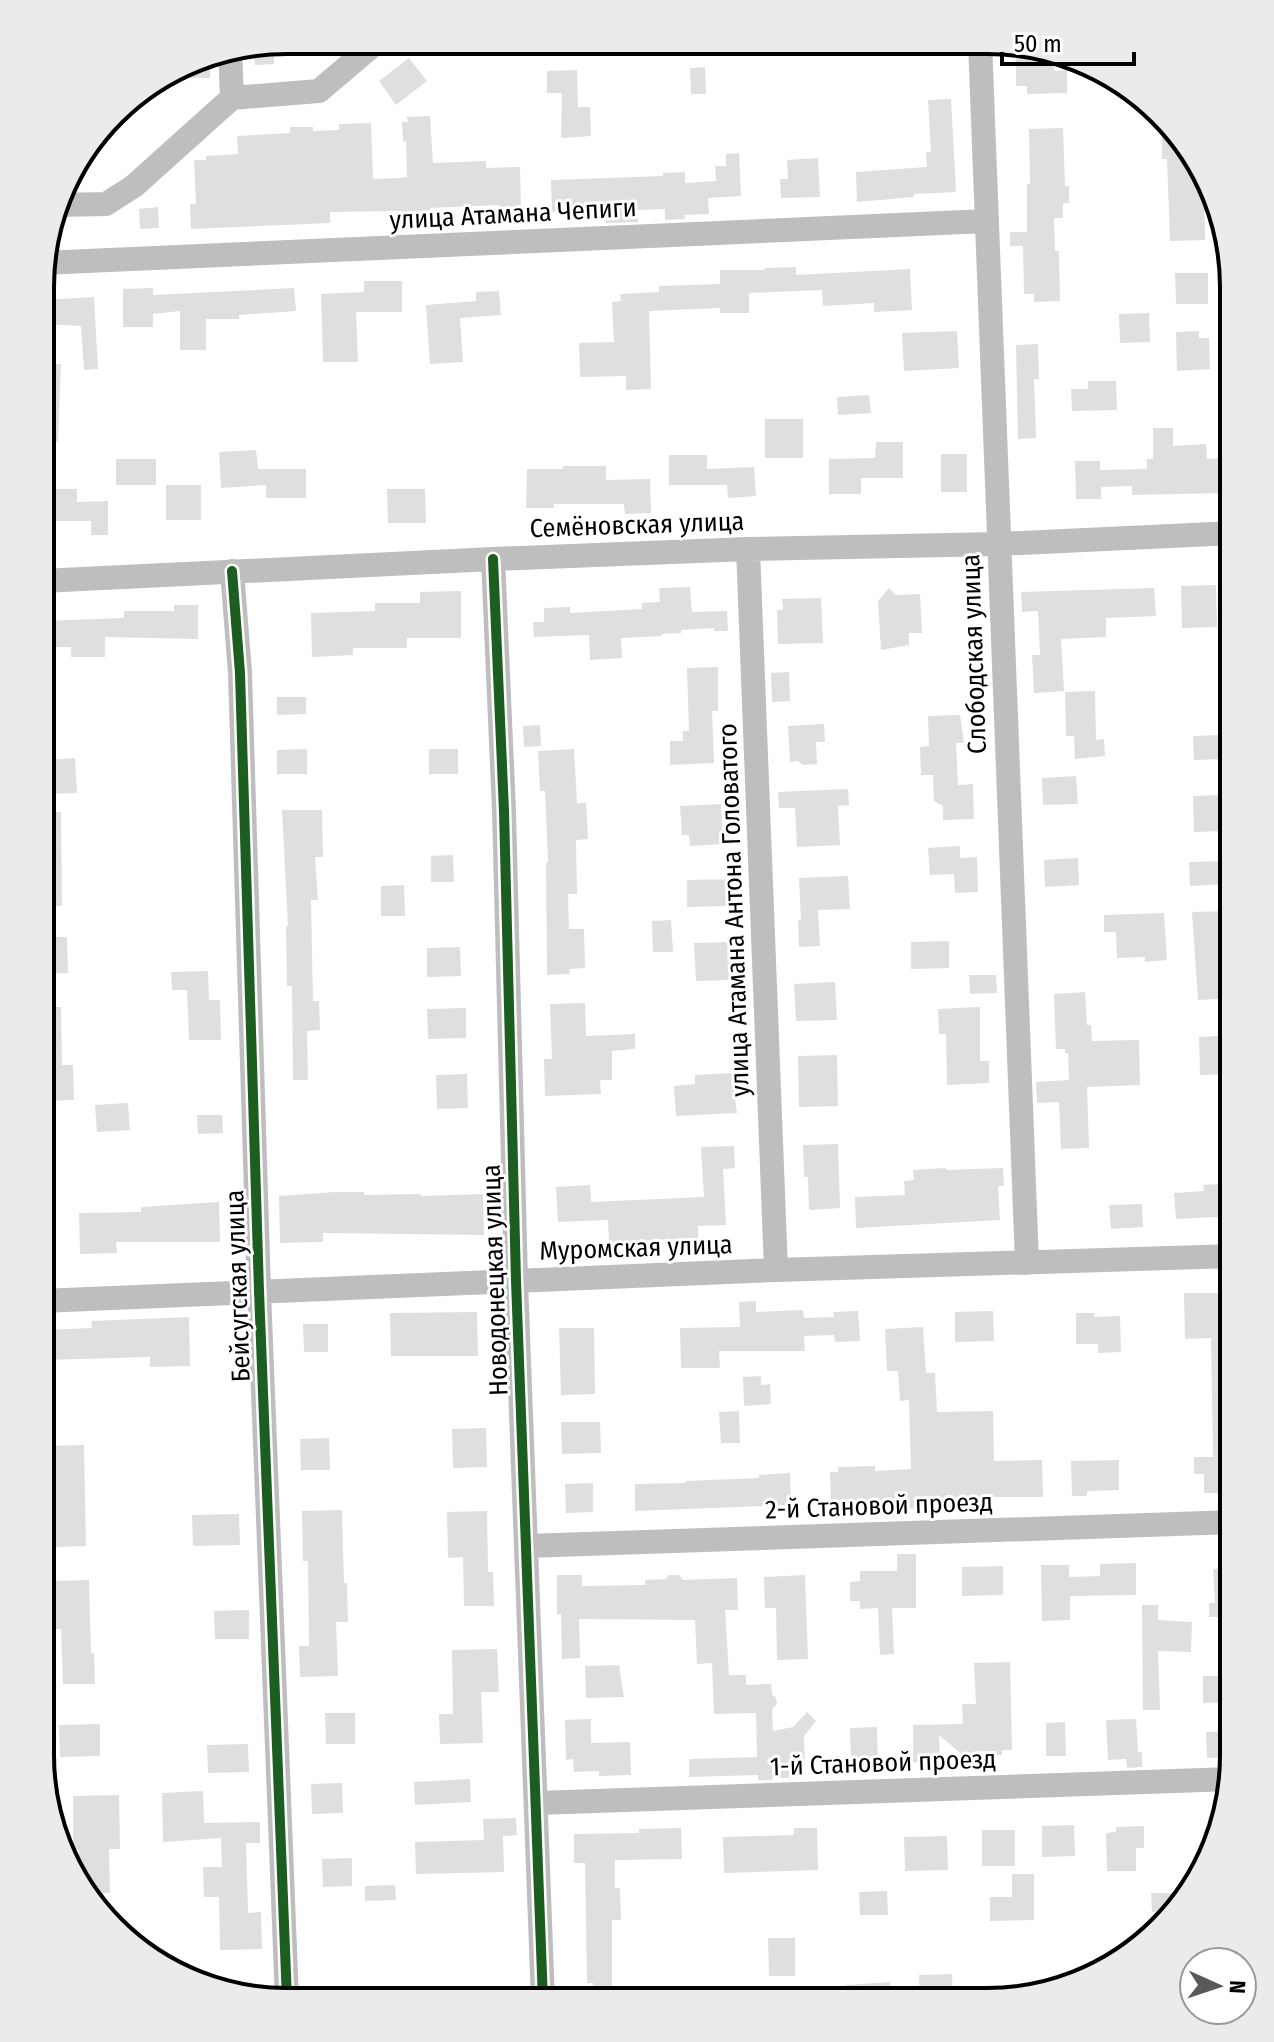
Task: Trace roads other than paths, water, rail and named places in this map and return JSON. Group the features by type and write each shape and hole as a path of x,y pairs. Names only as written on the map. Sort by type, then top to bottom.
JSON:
{"street":[{"path":"69,205 106,204 134,186 232,98 319,91 363,54"},
{"name":"Слободская улица","path":"980,54 1027,1263"},
{"path":"230,61 232,98"},
{"name":"улица Атамана Чепиги","path":"56,262 987,221"},
{"name":"Семёновская улица","path":"54,580 493,559 748,549 998,544 1220,534"},
{"name":"улица Атамана Антона Головатого","path":"748,549 776,1270"},
{"name":"Новодонецкая улица","path":"493,559 543,1988"},
{"name":"Бейсугская улица","path":"232,571 240,673 259,1291 287,1988"},
{"name":"Муромская улица","path":"54,1300 776,1270 1220,1256"},
{"name":"2-й Становой проезд","path":"526,1546 1220,1522"},
{"name":"1-й Становой проезд","path":"537,1803 1219,1779"}]}
